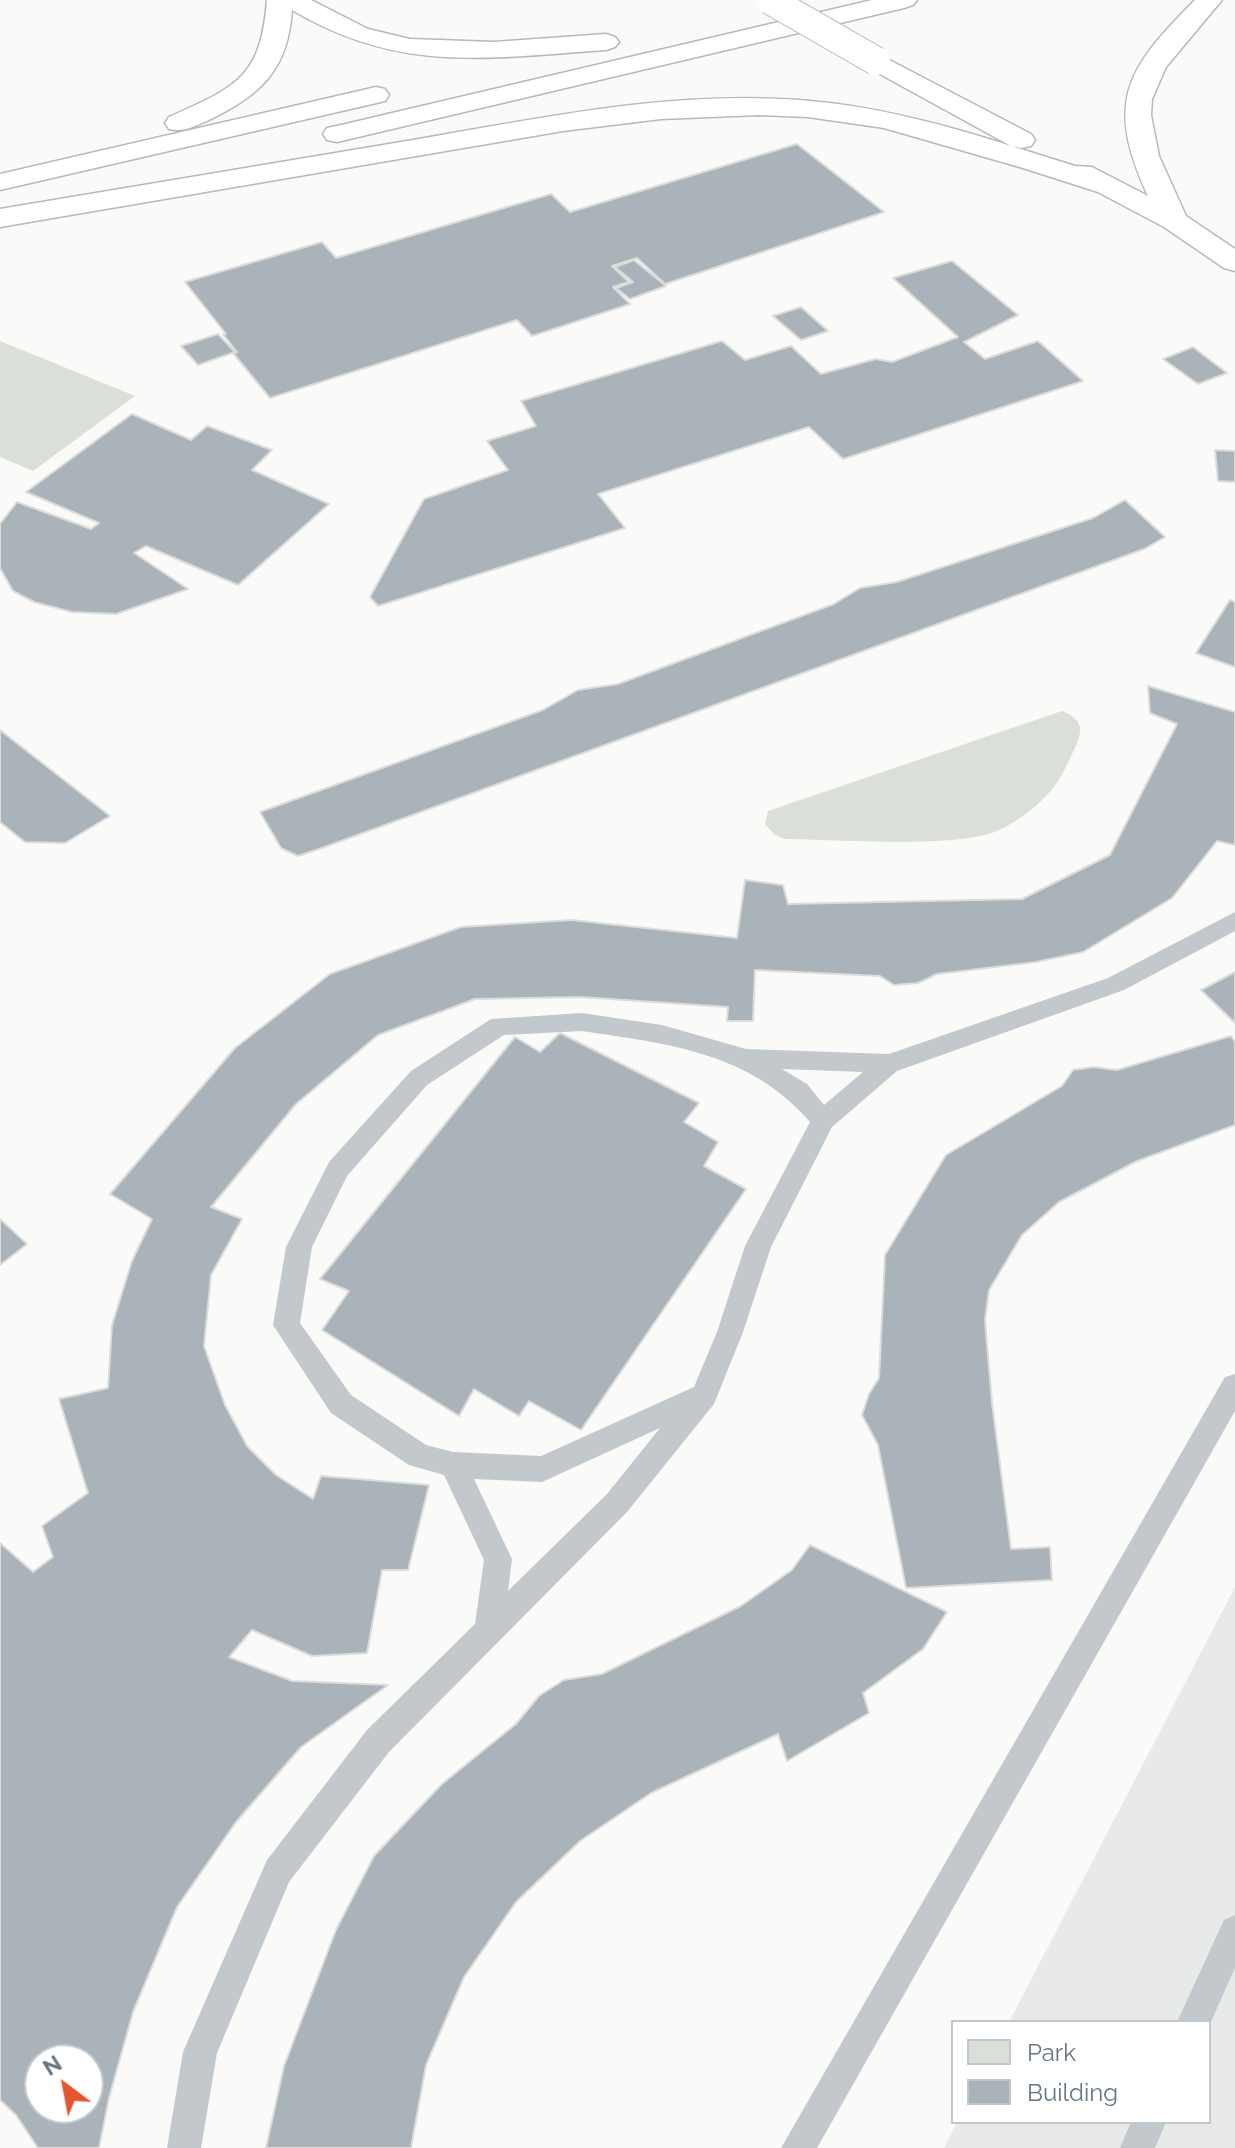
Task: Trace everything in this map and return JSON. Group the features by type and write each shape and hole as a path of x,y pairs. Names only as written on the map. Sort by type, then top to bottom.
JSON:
{"highway":[{"path":"81,164 209,109 248,86 271,58 277,41 280,0"},
{"path":"293,0 342,29 381,42 428,49 606,42"},
{"path":"770,0 876,61 1174,221 1235,262"},
{"path":"739,10 783,0"},
{"path":"0,216 904,0"},
{"path":"1174,221 1145,155 1137,113 1148,77 1164,49 1209,0"},
{"path":"467,74 635,35"},
{"path":"0,182 405,88"},
{"path":"0,216 519,130 693,106 810,109 865,116 1106,186"}],"lane":[{"path":"184,2148 200,2052 278,1871 378,1741 617,1503 704,1395 730,1332 758,1246 823,1120 889,1064 1116,984 1205,939 1235,920"},
{"path":"704,1395 542,1469 453,1465 419,1456 341,1404 286,1325 299,1247 338,1169 419,1078 499,1026 582,1022 662,1034 746,1058 889,1064"},
{"path":"746,1058 798,1091 823,1120"},
{"path":"798,2148 1235,1386"},
{"path":"453,1465 498,1559 489,1631"},
{"path":"1195,2020 1235,1931"},
{"path":"1137,2148 1148,2124"}],"shaded area":[{"path":"1235,1587 1235,2148 944,2148 956,2124 1211,2124 1211,2020 1010,2020"}],"green space":[{"path":"0,341 135,396 33,471 0,457"},
{"path":"1062,711 1074,717 1080,730 1063,773 1052,790 1036,805 997,831 952,840 784,839 765,824 768,811"}],"building":[{"path":"797,144 884,212 665,284 637,258 612,266 629,282 613,287 630,304 532,336 517,320 270,398 233,353 237,352 223,334 226,334 185,282 322,242 336,258 551,194 570,212"},
{"path":"634,260 666,286 630,299 616,288 633,282 615,267"},
{"path":"952,261 1018,315 964,342 985,359 1038,341 1083,381 843,459 809,427 598,494 625,528 378,606 370,597 424,499 508,470 487,441 536,426 521,401 722,341 745,360 791,346 821,374 876,359 892,362 958,337 893,278"},
{"path":"801,307 828,331 801,340 773,316"},
{"path":"218,334 235,352 198,365 181,346"},
{"path":"1193,347 1227,373 1198,384 1163,359"},
{"path":"132,414 191,440 207,426 272,450 252,470 329,504 238,585 146,546 134,553 188,589 116,614 72,612 34,602 13,591 0,568 0,524 17,502 91,529 99,523 26,492"},
{"path":"1215,450 1235,451 1235,482 1218,481"},
{"path":"1125,500 1165,537 1144,549 319,849 298,856 281,848 260,812 543,710 578,690 618,684 834,604 860,588 897,582 1093,518"},
{"path":"1230,600 1235,602 1235,667 1196,653"},
{"path":"1148,686 1235,712 1235,845 1217,841 1172,898 1083,952 1036,962 937,974 918,983 894,985 880,976 755,970 753,1021 727,1021 728,1007 580,997 475,999 378,1035 296,1104 211,1207 242,1219 211,1275 204,1346 225,1405 247,1446 276,1475 313,1499 321,1476 429,1485 408,1570 382,1570 367,1653 312,1656 252,1630 229,1657 292,1681 388,1685 301,1747 236,1822 177,1907 133,2012 104,2123 104,2044 24,2044 24,2124 104,2124 99,2148 38,2148 16,2115 0,2100 0,1543 33,1572 53,1557 42,1526 88,1493 59,1399 108,1388 112,1325 132,1261 152,1219 110,1194 235,1048 330,974 461,927 572,920 737,938 745,880 783,885 788,904 1022,899 1110,855 1177,724 1150,713"},
{"path":"0,730 110,816 65,843 25,842 0,822"},
{"path":"1235,972 1235,1023 1201,990"},
{"path":"560,1033 699,1103 684,1122 718,1142 704,1166 746,1189 581,1430 529,1401 519,1416 474,1389 459,1416 322,1330 349,1291 320,1279 515,1037 540,1052"},
{"path":"1231,1036 1235,1042 1235,1125 1137,1161 1059,1202 1022,1235 989,1290 985,1320 992,1403 1011,1549 1050,1547 1052,1580 906,1588 878,1445 862,1415 869,1394 879,1378 885,1255 946,1155 1062,1086 1073,1070 1093,1067 1117,1070"},
{"path":"0,1219 27,1244 0,1265"},
{"path":"810,1545 947,1612 923,1649 863,1693 869,1713 787,1761 778,1734 651,1793 580,1841 516,1902 464,1977 426,2065 411,2148 266,2148 284,2066 336,1930 374,1856 442,1784 516,1724 539,1696 564,1680 602,1674 741,1606 792,1570"}]}
